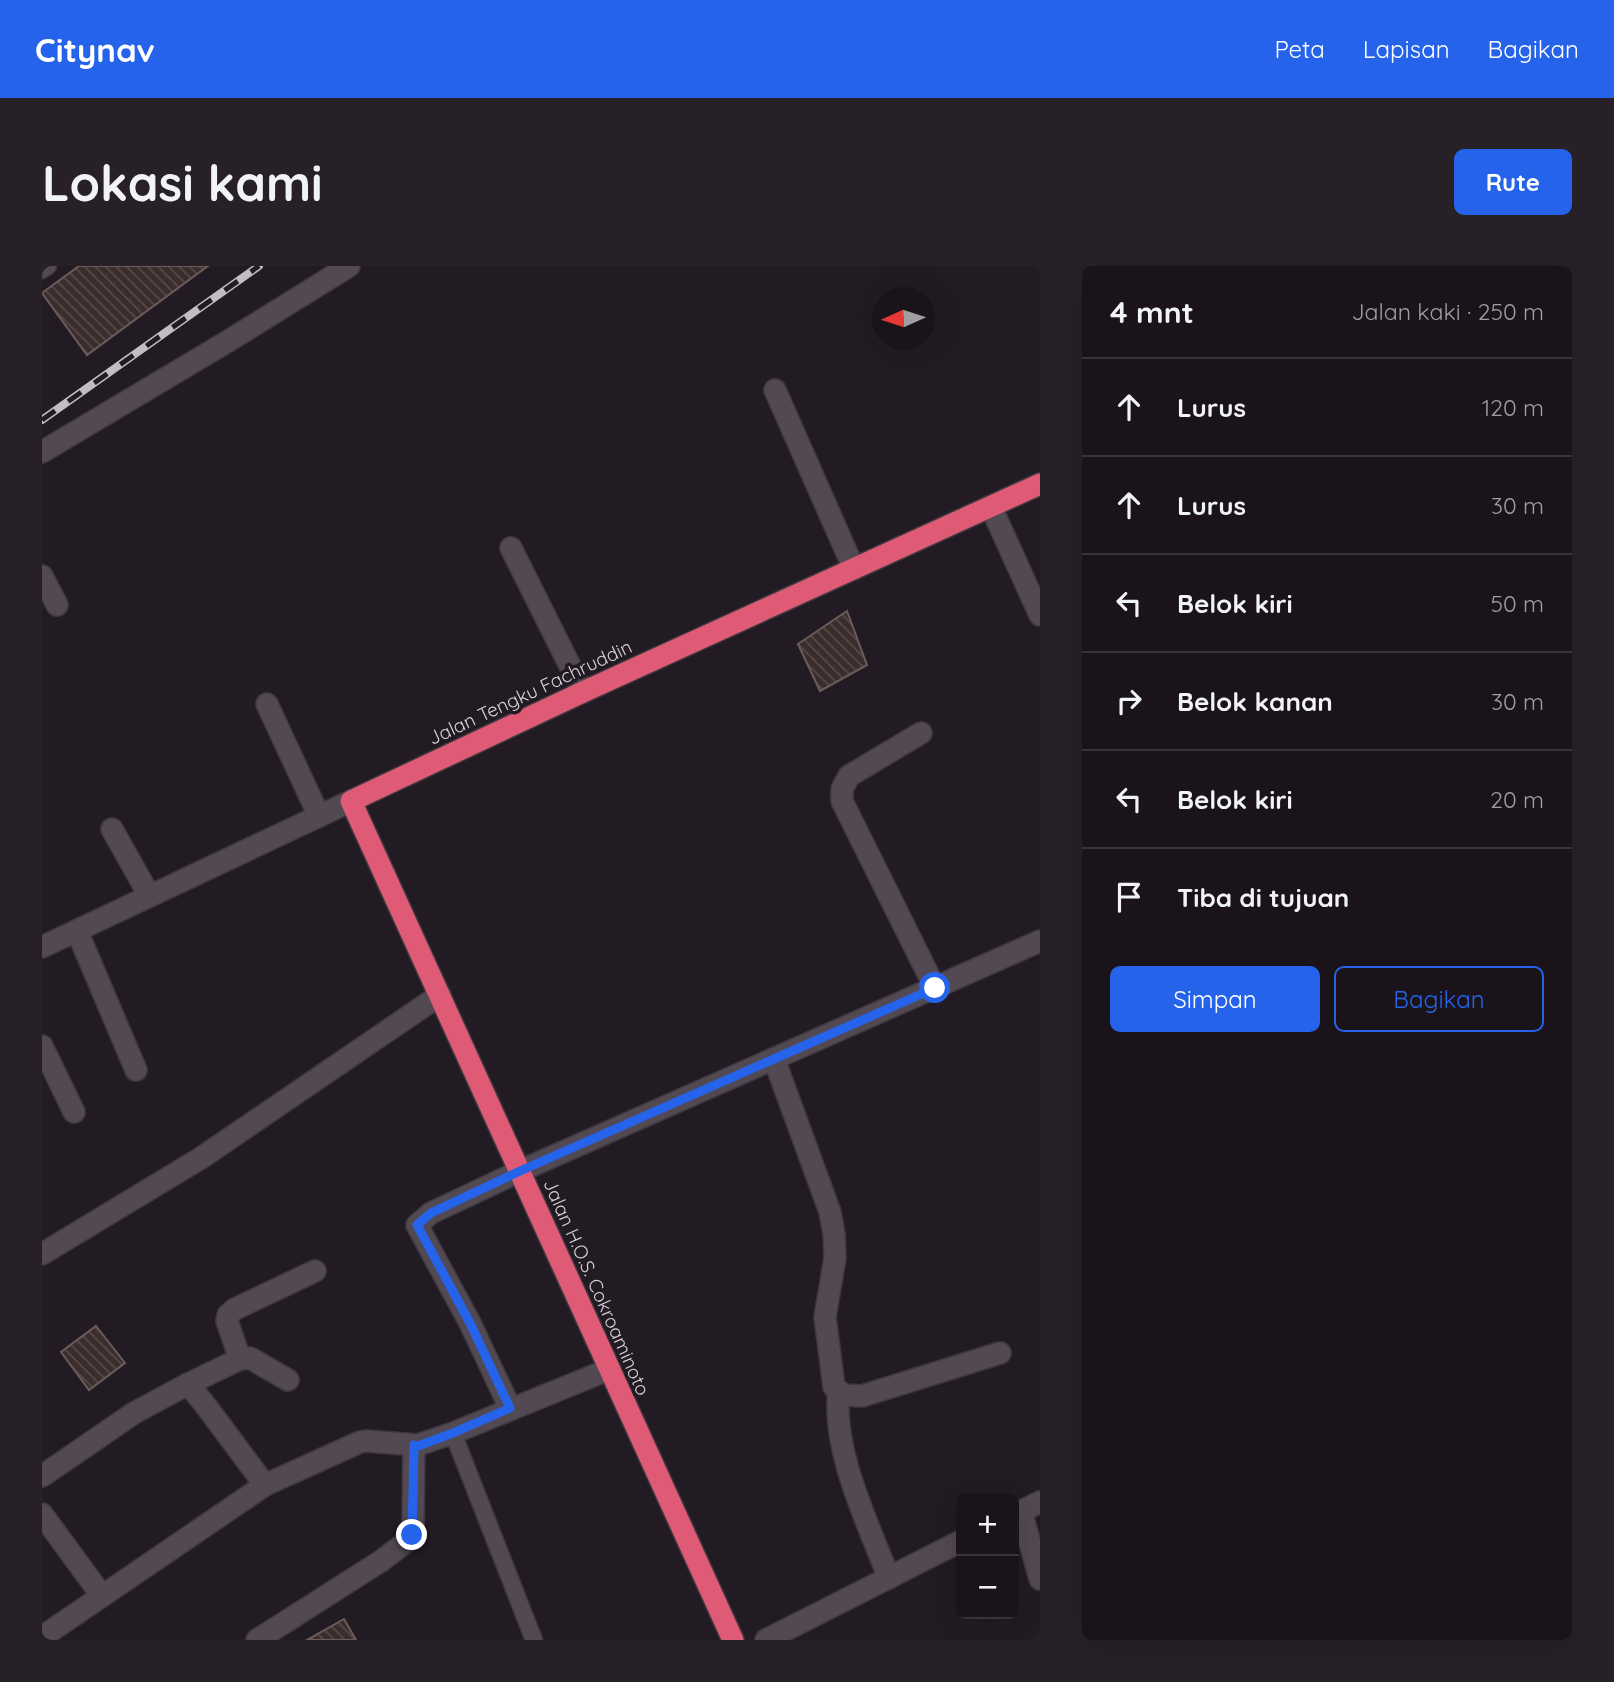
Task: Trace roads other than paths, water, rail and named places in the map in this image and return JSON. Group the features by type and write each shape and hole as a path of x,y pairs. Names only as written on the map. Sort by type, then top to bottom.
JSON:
{"highway":[{"name":"Jalan Tengku Fachruddin","path":"351,801 1040,484"},
{"name":"Jalan H.O.S. Cokroaminoto","path":"351,801 733,1640"}],"street":[{"path":"42,452 349,266"},
{"path":"775,390 854,569"},
{"path":"991,507 1040,615"},
{"path":"511,548 583,692"},
{"path":"42,576 57,606"},
{"path":"267,704 319,816"},
{"path":"921,733 849,776 842,789 842,802 935,988"},
{"name":"Jalan Tengku Fachruddin","path":"42,947 351,801"},
{"path":"112,829 149,895"},
{"path":"77,931 136,1070"},
{"path":"510,1408 470,1323 417,1225 431,1213 520,1171 1040,941"},
{"path":"42,1254 201,1158 440,995"},
{"path":"42,1046 74,1112"},
{"path":"774,1059 830,1212 835,1258 825,1317 834,1387 845,1395 862,1396 1000,1353"},
{"path":"240,1359 227,1321 228,1315 235,1308 315,1271"},
{"path":"42,1476 134,1413 240,1359 250,1358 288,1380"},
{"path":"42,1637 265,1485 360,1442 418,1446 610,1369"},
{"path":"188,1384 265,1485"},
{"path":"839,1391 838,1424 847,1465 889,1577"},
{"path":"257,1640 381,1560 412,1535 414,1445"},
{"path":"1025,1509 1040,1579"},
{"path":"42,1514 102,1596"},
{"path":"766,1640 956,1544"}],"lane":[{"path":"42,270 48,266"},
{"path":"453,1433 534,1640"}],"railway":[{"path":"42,420 259,266"}]}
